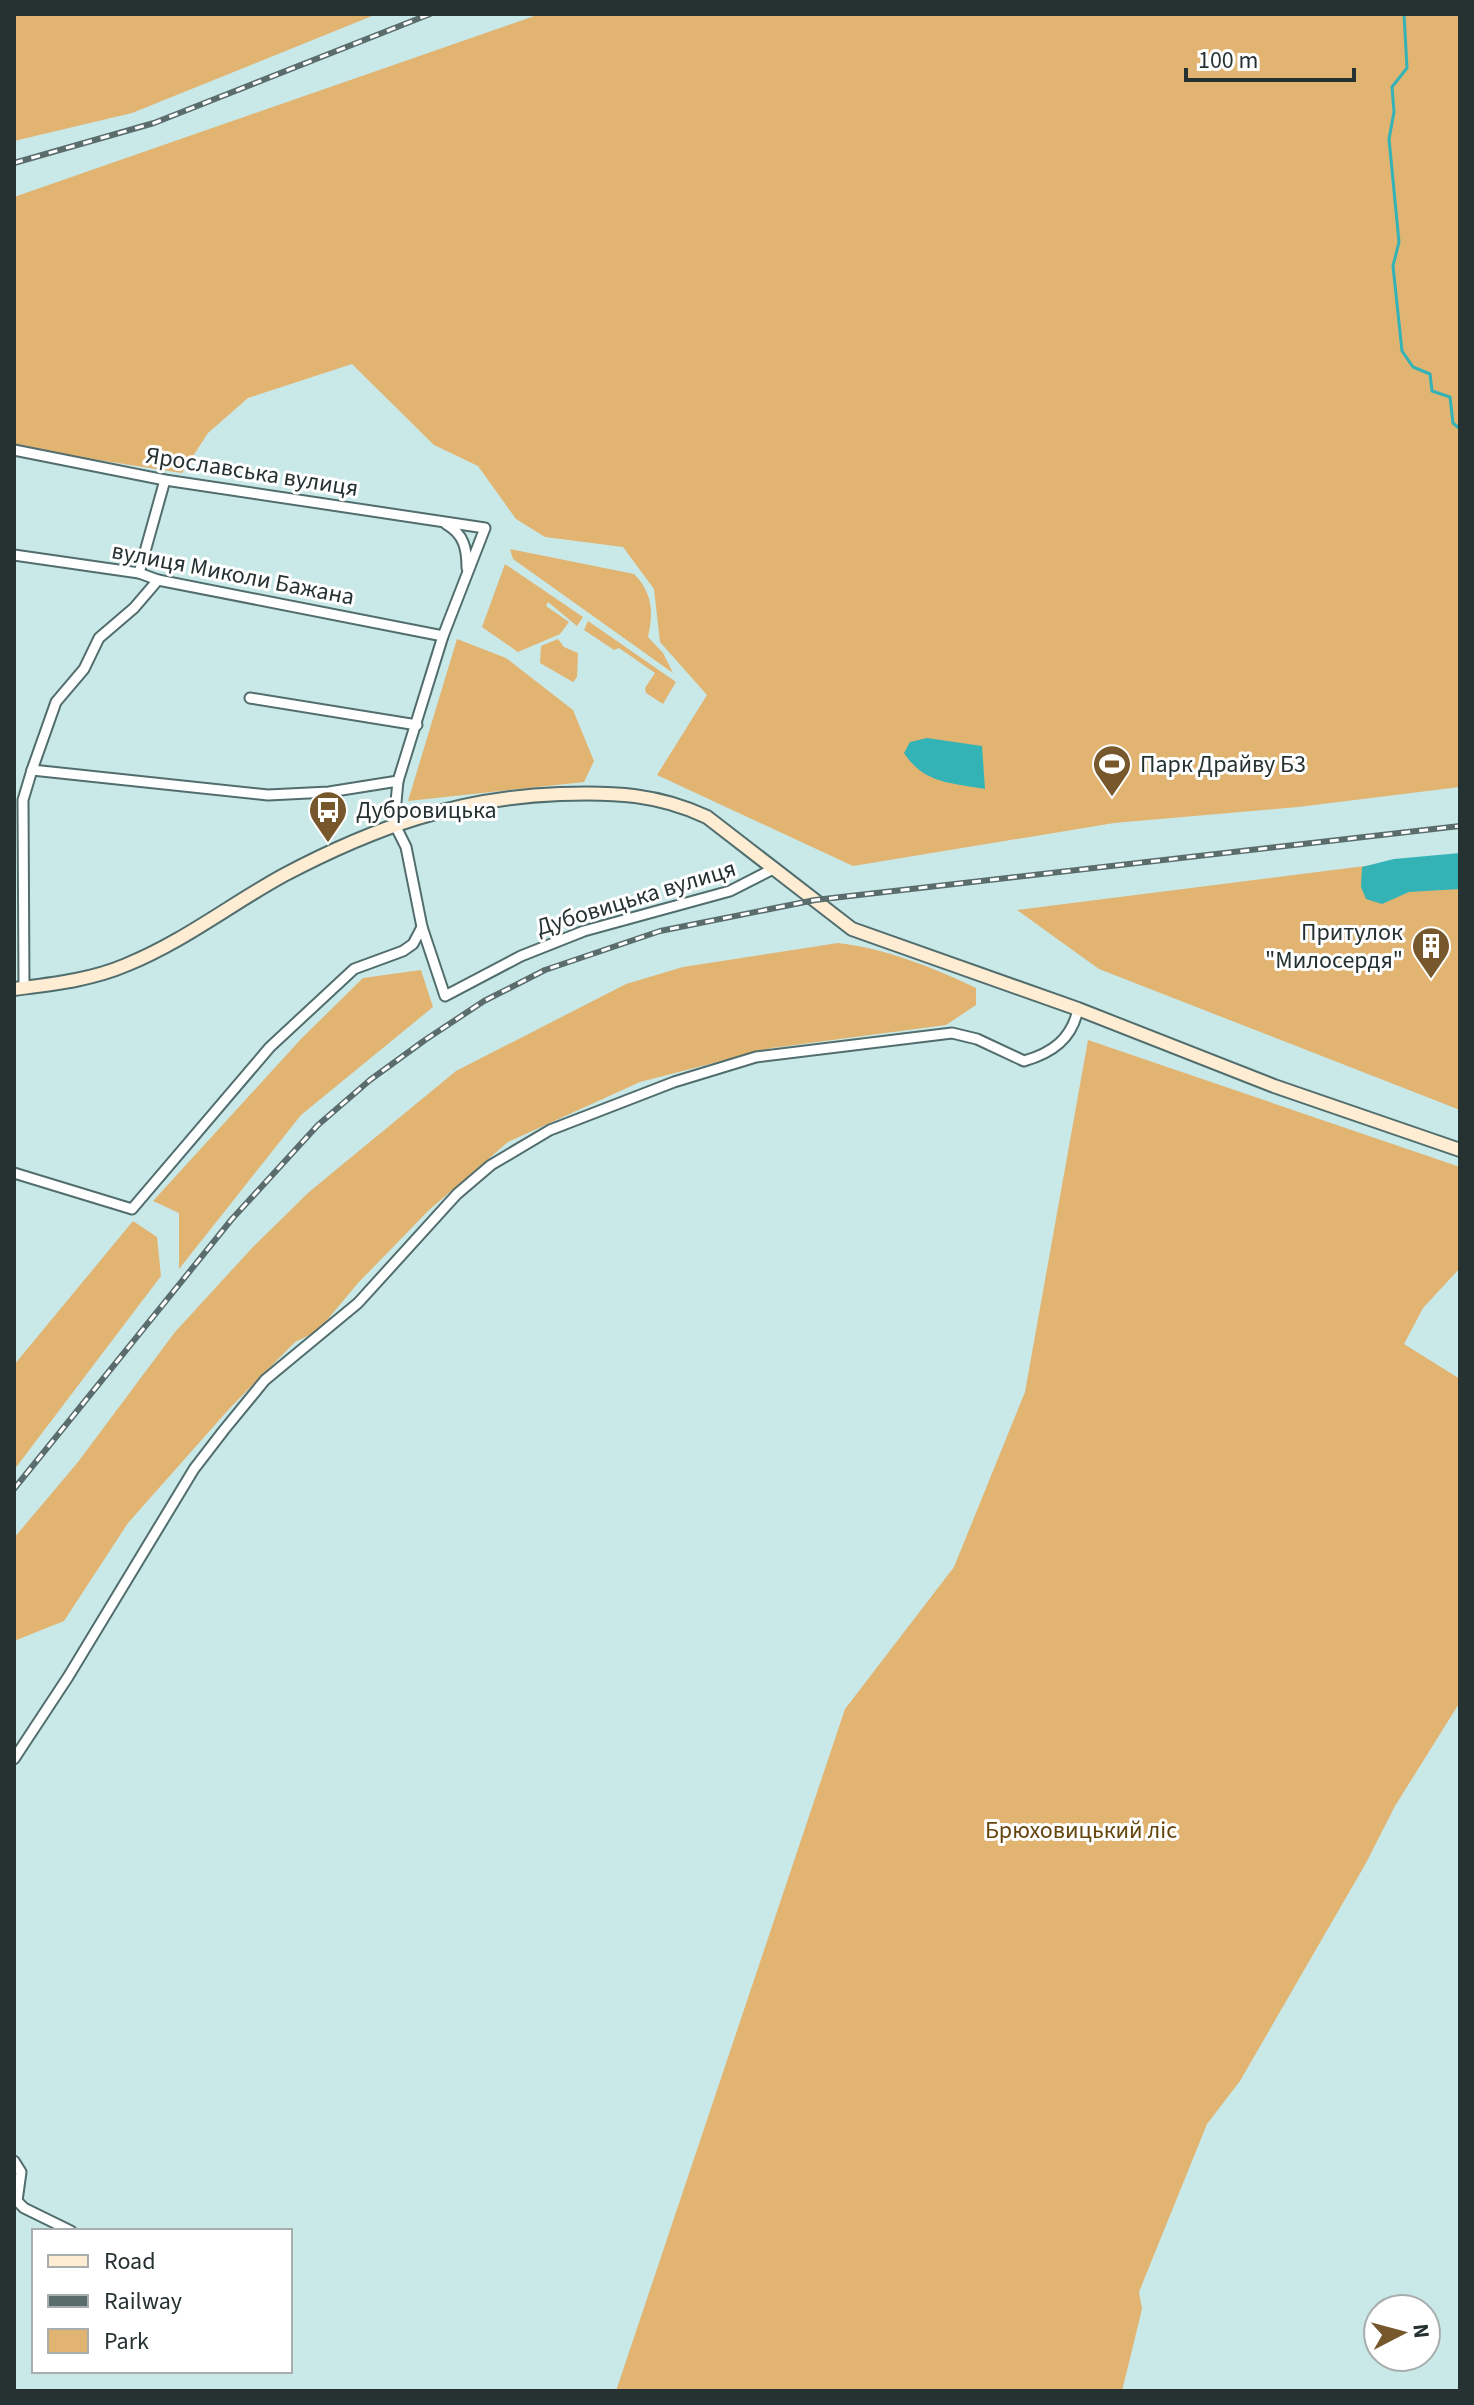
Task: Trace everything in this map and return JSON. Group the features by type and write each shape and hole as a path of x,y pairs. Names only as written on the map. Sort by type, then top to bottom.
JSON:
{"main road":[{"path":"19,988 80,980 126,966 185,936 283,876 394,823 438,809 494,798 589,793 641,794 681,805 707,817 852,929 1078,1009 1274,1086 1460,1150"}],"street":[{"name":"Ярославська вулиця","path":"14,450 165,480 485,528 467,573"},
{"path":"139,573 165,480"},
{"path":"394,823 398,781 443,636 467,573 464,542 455,529 443,522"},
{"name":"вулиця Миколи Бажана","path":"14,555 139,573 158,580 443,636"},
{"path":"19,988 23,800 32,770 56,702 84,669 99,638 134,608 158,580"},
{"path":"250,698 417,725"},
{"path":"32,770 268,795 329,792 398,781"},
{"name":"Дубовицька вулиця","path":"394,823 406,847 422,927 445,996 521,956 584,931 730,891 775,868"},
{"path":"14,1173 132,1209 270,1047 354,969 406,949 419,937 422,927"},
{"path":"14,1759 194,1469 224,1430 265,1380 302,1346 358,1303 457,1194 491,1165 550,1130 674,1082 756,1057 952,1033 977,1039 1024,1061 1043,1056 1073,1030 1078,1009"},
{"path":"14,2161 21,2172 17,2201 24,2208 67,2229"}],"green space":[{"path":"14,14 377,14 132,113 14,141"},
{"path":"540,14 1460,14 1460,787 1298,807 1114,823 853,866 657,775 707,695 660,642 654,589 623,547 545,537 516,519 478,466 434,445 352,364 248,398 208,433 182,473 14,447 14,197"},
{"path":"510,549 634,574 645,588 650,603 648,637 663,653 673,673 513,559"},
{"path":"505,564 583,617 577,626 548,602 546,606 569,622 560,634 518,652 482,627"},
{"path":"588,621 676,682 663,704 646,693 645,688 655,673 619,648 614,650 584,630"},
{"path":"457,639 506,658 573,710 594,761 584,782 408,801"},
{"path":"558,639 564,647 578,653 577,677 573,682 540,663 541,646"},
{"path":"1460,854 1460,1110 1099,969 1017,910"},
{"path":"838,943 892,954 959,980 976,988 976,1005 946,1025 772,1048 640,1082 508,1142 429,1210 358,1283 318,1331 295,1342 229,1409 128,1523 64,1621 14,1641 14,1538 78,1462 175,1332 252,1248 309,1192 456,1071 626,984 683,967"},
{"path":"421,970 433,1007 301,1115 179,1269 179,1213 153,1201 301,1039 363,978"},
{"name":"Брюховицький ліс","path":"1088,1040 1460,1167 1460,1268 1423,1308 1404,1344 1460,1379 1460,1702 1395,1806 1366,1863 1240,2081 1207,2124 1139,2292 1142,2309 1122,2391 616,2391 845,1709 954,1567 1025,1392"},
{"path":"133,1221 157,1237 161,1276 14,1470 14,1365"}],"water":[{"path":"927,738 982,746 985,789 950,783 920,771 904,753 910,742"},
{"path":"1460,853 1460,889 1409,892 1382,904 1366,899 1361,887 1362,867 1394,859"}],"waterway":[{"path":"1404,14 1407,68 1392,87 1394,112 1389,139 1399,242 1393,266 1402,351 1413,367 1430,374 1432,391 1450,397 1453,423 1460,429"}],"railway":[{"path":"14,163 154,123 430,14"},
{"path":"14,1489 232,1219 318,1125 370,1080 425,1040 484,1001 545,970 660,931 815,900 1460,826"}],"place":[{"name":"Парк Драйву Б3","path":"1112,798"},
{"name":"Дубровицька","path":"328,844"},
{"name":"Притулок \"Милосердя\"","path":"1431,980"}]}
